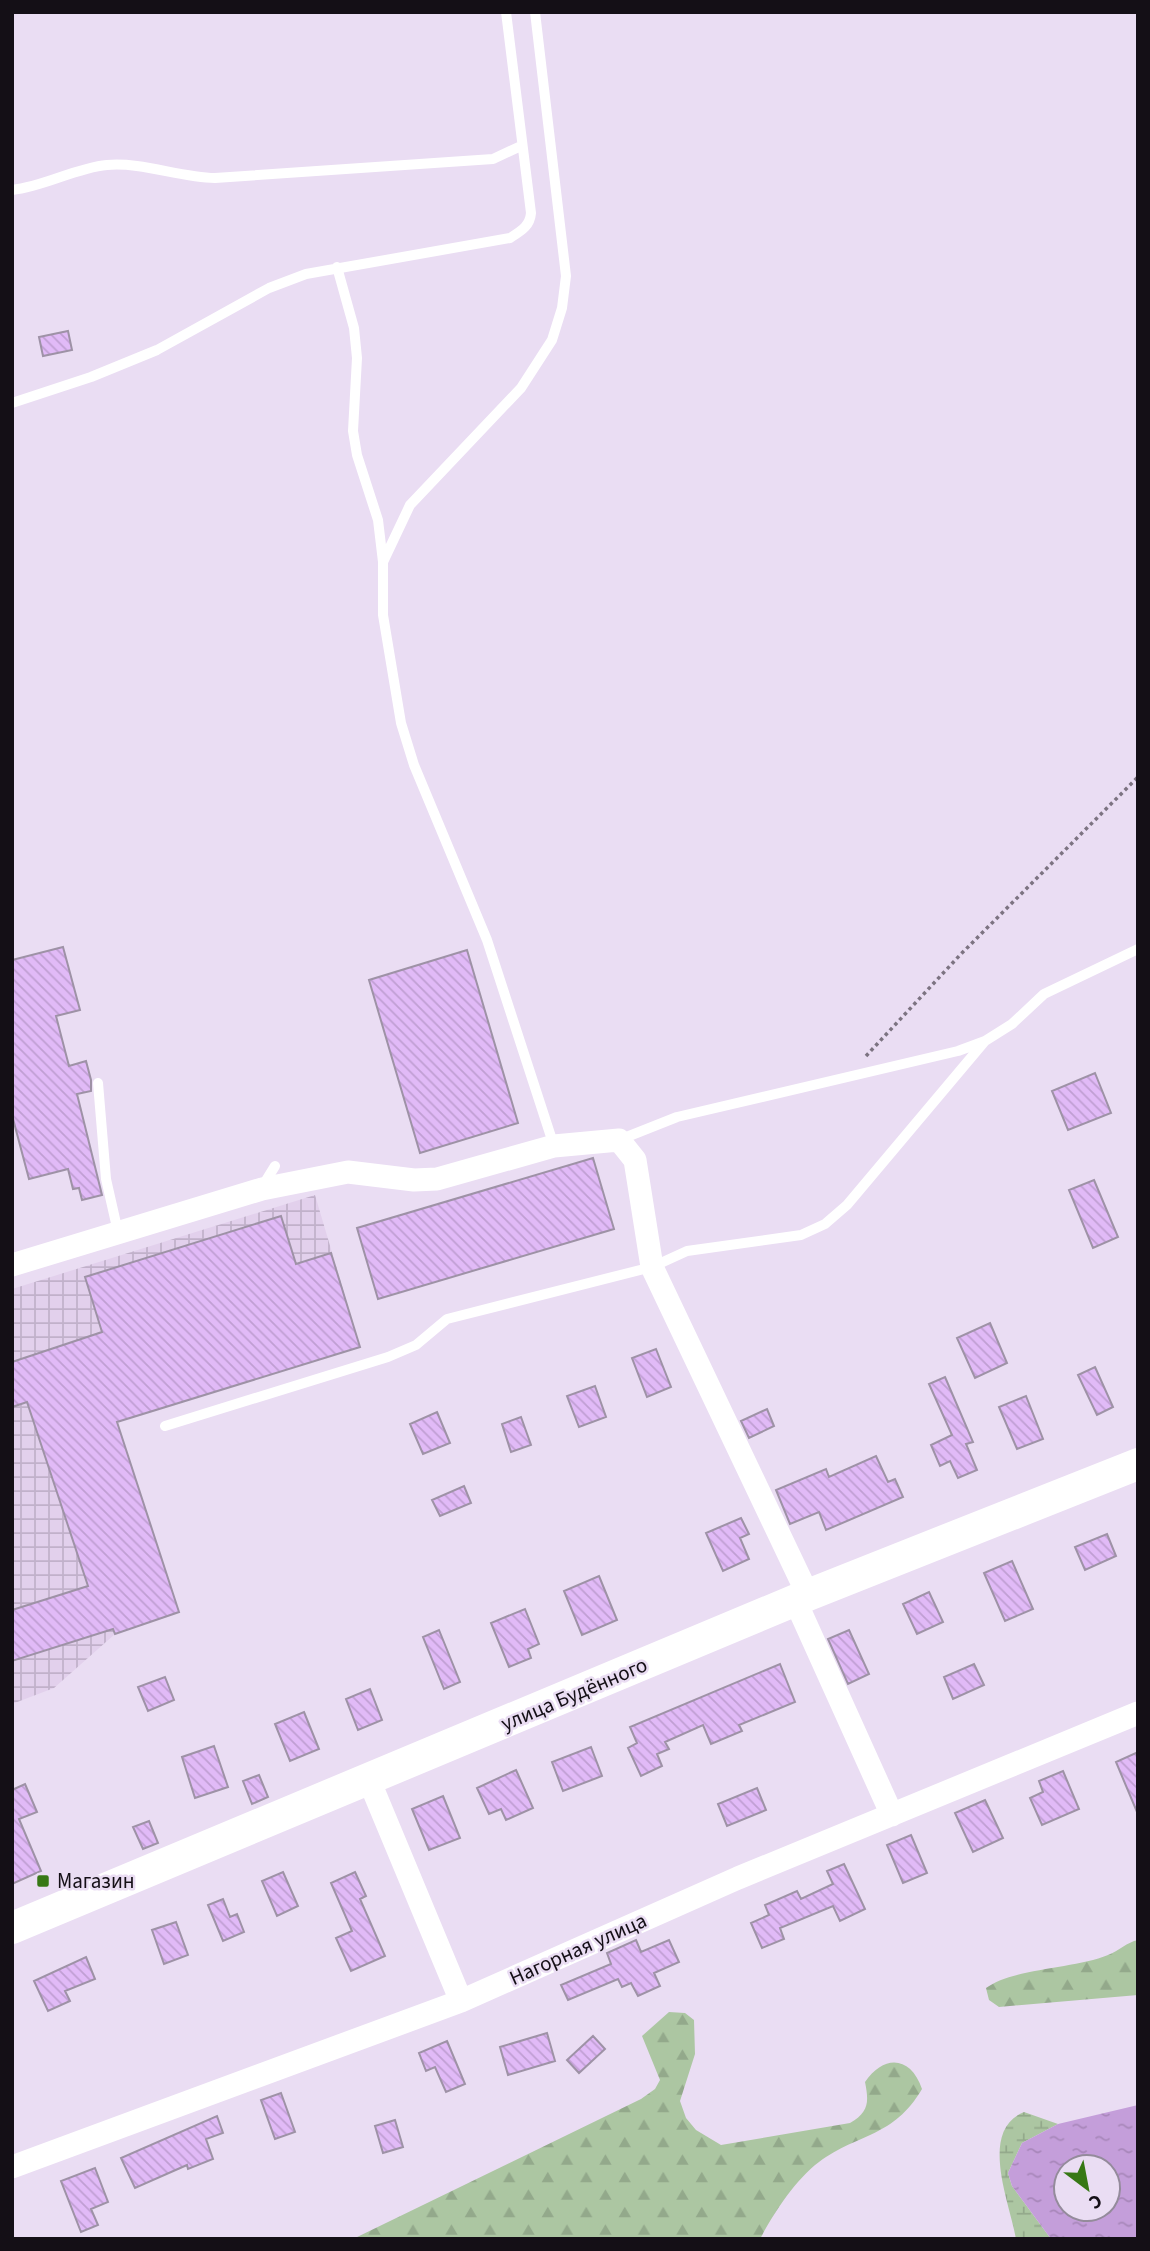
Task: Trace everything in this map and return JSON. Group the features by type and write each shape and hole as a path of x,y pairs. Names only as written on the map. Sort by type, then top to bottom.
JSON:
{"main road":[{"name":"улица Будённого","path":"12,1928 801,1597 1138,1464"}],"street":[{"path":"12,1265 262,1189 348,1172 414,1180 437,1179 554,1146 619,1140 628,1147 635,1160 652,1267 801,1597 892,1815"},
{"name":"Нагорная улица","path":"12,2167 461,2001 738,1878 1138,1713"},
{"path":"369,1780 461,2001"}],"lane":[{"path":"12,403 113,368 157,349 268,288 337,267 510,238 524,230 530,221 531,213 506,12"},
{"path":"383,562 410,505 521,388 552,340 562,308 566,276 535,12"},
{"path":"12,190 49,184 103,165 122,164 192,177 215,178 493,159 521,146"},
{"path":"337,267 354,328 356,358 353,431 357,455 378,520 383,562 383,615 401,723 414,765 487,940 554,1146"},
{"path":"619,1140 677,1117 958,1052 985,1041 1012,1024 1044,993 1138,948"},
{"path":"164,1426 388,1357 416,1345 447,1319 652,1267 687,1251 800,1235 825,1224 847,1205 985,1041"},
{"path":"98,1083 106,1180 118,1232"},
{"path":"262,1189 275,1166"}],"path":[{"path":"847,1077 960,955 1138,777"}],"shaded area":[{"path":"315,1195 360,1347 117,1422 179,1612 115,1634 54,1688 12,1704 12,1289"}],"green space":[{"path":"1138,1940 1138,1995 999,2007 989,2000 986,1988 998,1981 1028,1972 1094,1960"},
{"path":"669,2012 685,2013 694,2020 695,2054 680,2101 686,2118 696,2130 721,2145 850,2123 861,2115 866,2106 865,2082 872,2073 888,2063 904,2065 911,2070 922,2089 911,2105 887,2126 834,2152 810,2169 786,2197 760,2239 353,2239 641,2099 655,2089 660,2080 642,2036"},
{"path":"1024,2112 1058,2124 1022,2143 1008,2173 1012,2186 1051,2239 1016,2239 1004,2188 1000,2169 1002,2135 1010,2121"}],"water":[{"path":"1138,2105 1138,2239 1051,2239 1012,2186 1008,2173 1022,2143 1058,2124"}],"building":[{"path":"68,331 72,350 43,356 39,337"},
{"path":"63,947 80,1010 56,1016 69,1066 86,1061 91,1080 91,1091 77,1094 102,1195 82,1200 79,1188 73,1189 68,1169 29,1179 12,1115 12,960"},
{"path":"467,950 518,1123 420,1153 369,980"},
{"path":"1095,1073 1111,1113 1068,1130 1052,1091"},
{"path":"593,1158 614,1229 378,1299 357,1228"},
{"path":"1094,1180 1118,1237 1093,1248 1069,1190"},
{"path":"281,1216 296,1264 331,1253 360,1347 117,1422 179,1612 115,1634 113,1629 12,1661 12,1610 88,1586 27,1402 12,1407 12,1362 102,1332 85,1277"},
{"path":"990,1323 1007,1363 975,1378 957,1338"},
{"path":"656,1349 671,1387 647,1397 632,1358"},
{"path":"1095,1367 1113,1407 1097,1415 1078,1375"},
{"path":"945,1377 973,1442 966,1444 977,1470 958,1478 950,1461 940,1466 931,1445 952,1435 929,1384"},
{"path":"595,1386 606,1417 579,1427 567,1396"},
{"path":"1026,1396 1043,1439 1017,1449 999,1407"},
{"path":"767,1409 774,1426 749,1438 741,1421"},
{"path":"437,1412 450,1443 423,1454 410,1424"},
{"path":"521,1417 531,1445 511,1452 502,1424"},
{"path":"876,1456 888,1482 895,1479 903,1497 826,1530 819,1512 790,1524 776,1490 826,1469 829,1477"},
{"path":"464,1486 471,1503 440,1516 432,1500"},
{"path":"741,1518 749,1534 740,1538 749,1559 723,1571 706,1533"},
{"path":"1107,1534 1116,1556 1085,1570 1075,1547"},
{"path":"1012,1561 1033,1609 1005,1621 984,1573"},
{"path":"599,1576 617,1620 582,1635 564,1591"},
{"path":"929,1592 943,1622 917,1634 903,1604"},
{"path":"525,1609 539,1644 528,1649 531,1658 509,1667 491,1623"},
{"path":"439,1630 460,1682 444,1689 423,1637"},
{"path":"849,1630 869,1674 848,1684 828,1639"},
{"path":"780,1664 795,1702 739,1725 742,1731 711,1744 703,1725 665,1742 669,1749 657,1754 662,1766 641,1776 628,1748 637,1743 630,1727"},
{"path":"974,1664 984,1685 953,1699 944,1677"},
{"path":"165,1677 174,1700 148,1711 138,1687"},
{"path":"370,1689 382,1720 358,1730 346,1699"},
{"path":"304,1712 319,1749 290,1761 275,1724"},
{"path":"214,1746 228,1787 195,1798 182,1757"},
{"path":"591,1747 602,1776 563,1791 552,1762"},
{"path":"1138,1752 1138,1812 1137,1812 1116,1762"},
{"path":"516,1770 533,1808 506,1820 501,1809 489,1814 477,1788"},
{"path":"1063,1771 1079,1809 1042,1825 1030,1798 1043,1792 1039,1781"},
{"path":"259,1775 268,1797 252,1804 243,1781"},
{"path":"25,1784 37,1812 19,1819 41,1871 12,1884 12,1790"},
{"path":"757,1788 766,1810 727,1826 718,1804"},
{"path":"443,1796 460,1838 429,1850 412,1809"},
{"path":"985,1800 1003,1838 973,1852 955,1813"},
{"path":"149,1821 158,1843 143,1849 133,1827"},
{"path":"911,1835 927,1873 903,1883 887,1845"},
{"path":"844,1864 865,1909 840,1921 833,1906 780,1928 784,1939 762,1948 751,1923 769,1915 765,1905 797,1891 801,1899 833,1884 827,1871"},
{"path":"283,1872 298,1906 277,1916 262,1881"},
{"path":"355,1872 366,1896 360,1899 385,1956 351,1971 336,1938 352,1931 331,1883"},
{"path":"223,1899 230,1917 237,1914 244,1932 223,1941 208,1905"},
{"path":"176,1922 188,1955 164,1964 152,1930"},
{"path":"636,1940 641,1952 669,1940 679,1962 654,1973 660,1986 638,1996 631,1983 622,1987 618,1979 568,2000 561,1985 611,1964 607,1953"},
{"path":"86,1957 95,1979 65,1991 70,2001 48,2011 34,1981"},
{"path":"547,2033 555,2061 508,2075 500,2047"},
{"path":"593,2036 605,2049 579,2073 567,2060"},
{"path":"447,2041 465,2084 446,2092 435,2067 426,2071 419,2053"},
{"path":"281,2093 295,2132 275,2139 261,2100"},
{"path":"217,2116 223,2133 206,2139 213,2159 188,2169 187,2165 135,2188 121,2158"},
{"path":"395,2120 403,2147 383,2153 375,2126"},
{"path":"95,2168 108,2202 91,2209 98,2225 81,2232 61,2181"}],"place":[{"name":"Магазин","path":"43,1881"}]}
